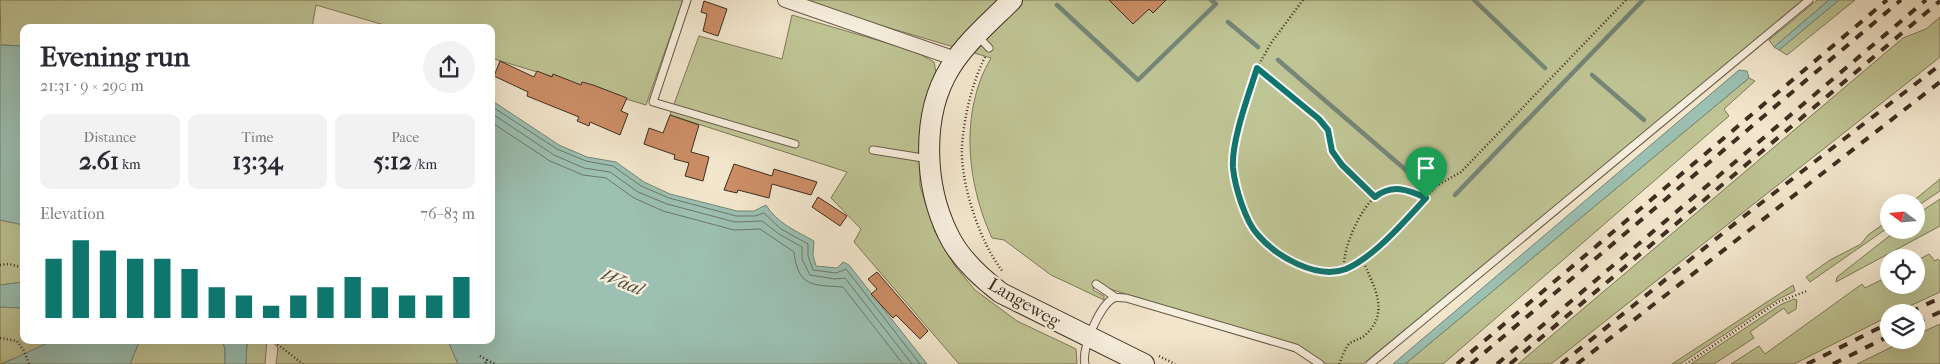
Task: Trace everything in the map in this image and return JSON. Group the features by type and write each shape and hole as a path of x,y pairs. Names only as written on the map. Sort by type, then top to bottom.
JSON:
{"main road":[{"name":"Langeweg","path":"1012,0 983,42 956,59 943,82 935,105 930,131 929,159 932,185 948,235 961,256 981,278 1021,305 1144,364"}],"street":[{"path":"786,0 956,59"}],"lane":[{"path":"687,0 653,102 795,144"},
{"path":"1370,364 1809,0"},
{"path":"873,150 929,159"},
{"path":"1096,284 1115,298"},
{"path":"1085,364 1083,356 1087,338 1109,302 1115,298 1126,298 1296,348 1320,364"}],"path":[{"path":"1303,0 1271,43 1257,68 1241,119 1233,167 1240,200 1258,235 1282,255 1311,269 1326,272 1344,270 1363,261 1436,186 1461,172 1626,0"},
{"path":"1257,68 1319,119 1328,130 1332,151 1342,165 1375,197"},
{"name":"Langeweg","path":"979,69 966,118 962,146 964,174 978,225 993,260 1005,273"},
{"path":"1344,270 1343,257 1347,245 1360,218 1375,197 1385,190 1398,189 1426,198"},
{"path":"1339,364 1348,344 1370,331 1378,319 1380,307 1377,292 1363,261"},
{"path":"0,265 9,264 20,267"},
{"path":"1686,364 1778,302 1807,291"},
{"path":"0,338 17,341 24,351 28,364"},
{"path":"277,344 304,364"},
{"path":"480,356 495,364"},
{"path":"485,364 487,360"}],"green space":[{"path":"0,0 683,0 646,105 495,59 495,24 381,24 316,5 313,24 20,24 20,46 1,45"},
{"path":"795,0 1807,0 1363,364 1328,364 1181,311 1113,290 1096,282 1093,290 1104,296 1104,300 1051,275 1004,240 992,238 983,217 977,195 972,172 970,148 974,101 981,79 991,58"},
{"path":"1817,0 1829,0 1774,47 1769,40"},
{"path":"1839,0 1855,0 1787,55 1779,50"},
{"path":"792,15 914,51 934,62 936,72 920,140 920,186 935,232 955,266 975,290 1017,321 1076,349 1077,364 959,364 854,242 861,229 831,198 847,172 670,115 699,36 782,59"},
{"path":"1940,17 1940,57 1551,364 1518,364 1903,38 1926,29"},
{"path":"1749,78 1755,81 1724,109 1729,116 1443,364 1405,364"},
{"path":"1940,179 1940,191 1925,201 1925,194 1922,194"},
{"path":"1940,199 1940,226 1925,234 1925,209"},
{"path":"0,220 20,224 20,282 0,285"},
{"path":"1880,226 1880,233 1810,282 1806,277 1830,260 1861,244 1868,235"},
{"path":"1886,239 1916,239 1897,249 1880,249 1880,258 1836,282 1837,277"},
{"path":"1929,254 1935,261 1938,259 1940,261 1940,292 1914,304 1880,304 1880,321 1794,364 1731,364 1759,346 1765,354 1862,284 1865,288 1880,280 1880,294 1925,294 1925,256"},
{"path":"1793,285 1795,291 1777,300 1680,364 1672,364"},
{"path":"1794,299 1797,300 1796,309 1788,314 1784,308 1750,332 1754,338 1714,364 1691,364 1780,305"},
{"path":"0,307 20,308 20,344 47,344 0,364"},
{"path":"1940,324 1940,364 1857,364 1888,349 1925,349 1925,331"},
{"path":"138,344 223,344 225,348 225,364 130,364"},
{"path":"247,344 267,344 265,364 246,364"},
{"path":"274,344 449,344 458,364 276,364 278,348"}],"water":[{"path":"1829,0 1839,0 1779,50 1774,47"},
{"path":"0,45 20,46 20,224 0,220"},
{"path":"1739,70 1747,71 1749,78 1405,364 1393,364"},
{"name":"Waal","path":"495,103 559,145 587,157 616,162 644,182 670,194 737,211 754,211 766,205 781,222 814,241 813,255 816,266 837,268 843,262 849,265 927,364 458,364 449,344 495,344"},
{"path":"20,282 20,308 0,307 0,285"},
{"path":"45,344 138,344 130,364 2,364"},
{"path":"223,344 247,344 246,364 225,364 225,348"}],"building":[{"path":"1109,0 1166,0 1153,13 1149,9 1133,24"},
{"path":"704,1 727,9 718,36 703,31 707,14 701,12"},
{"path":"500,61 534,77 537,71 552,77 553,74 581,85 582,82 593,85 627,98 621,111 628,114 620,135 590,122 589,126 577,121 579,117 527,96 528,92 495,76"},
{"path":"670,115 699,125 691,152 709,157 703,181 685,176 689,163 674,159 675,155 644,144 649,128 663,133"},
{"path":"734,164 772,176 774,169 817,182 811,195 772,184 769,198 738,190 737,193 724,190"},
{"path":"818,197 847,216 840,226 812,207"},
{"path":"877,272 928,331 920,339 896,315 893,318 871,294 877,289 868,279"}],"waterway":[{"path":"1057,5 1138,80 1216,4 1211,0"},
{"path":"1474,0 1545,68"},
{"path":"1455,195 1643,0"},
{"path":"1228,22 1258,47"},
{"path":"1278,60 1421,183"},
{"path":"1592,75 1644,120"}],"railway":[{"path":"1457,364 1887,0"},
{"path":"1471,364 1901,0"},
{"path":"1497,364 1926,0"},
{"path":"1510,364 1940,1"},
{"path":"1561,364 1743,217 1940,65"},
{"path":"1577,364 1940,82"},
{"path":"1925,305 1940,298"},
{"path":"1925,319 1940,312"},
{"path":"1807,364 1880,328"},
{"path":"1833,364 1880,340"}],"route":[{"path":"1257,68 1319,119 1328,130 1332,151 1342,165 1375,197 1385,190 1398,189 1426,198 1363,261 1344,270 1326,272 1311,269 1282,255 1258,235 1240,200 1233,167 1241,119 1257,68"}]}
